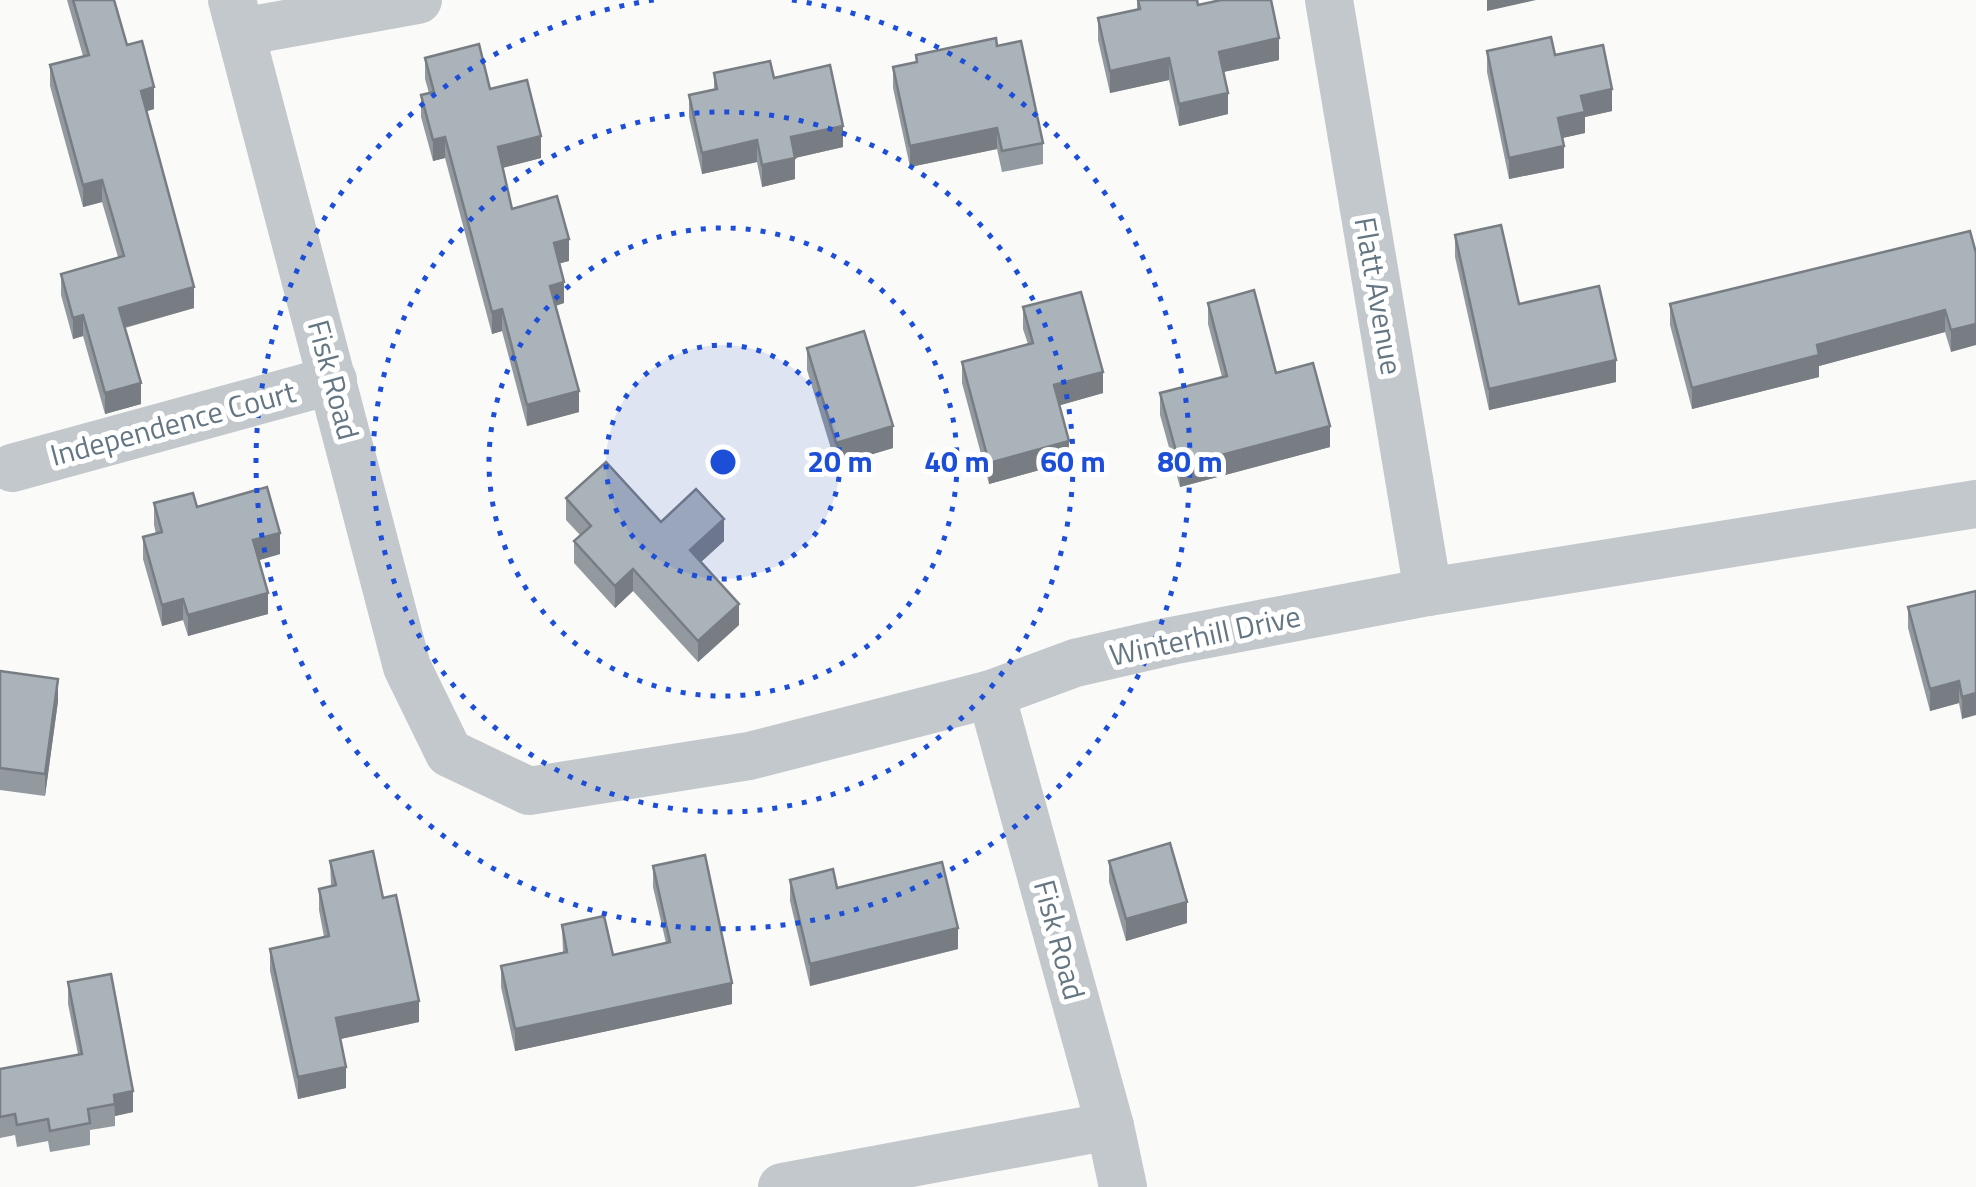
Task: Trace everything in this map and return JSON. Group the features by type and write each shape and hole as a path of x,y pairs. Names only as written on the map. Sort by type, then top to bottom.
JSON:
{"street":[{"path":"236,16 418,0"},
{"name":"Flatt Avenue","path":"1328,0 1428,592"},
{"name":"Fisk Road","path":"236,16 407,667 449,753"},
{"name":"Independence Court","path":"12,468 333,380"},
{"name":"Winterhill Drive","path":"449,753 529,790 748,756 991,694 1094,658 1428,592 1976,504"},
{"name":"Fisk Road","path":"991,694 1110,1126 1123,1187"},
{"path":"782,1187 1110,1126"}],"building":[{"path":"73,0 114,0 127,45 142,41 154,87 141,91 194,287 119,308 141,383 105,393 83,315 73,318 61,274 124,256 102,180 83,185 50,65 89,55"},
{"path":"1138,0 1197,0 1198,5 1221,0 1271,0 1279,38 1219,52 1228,93 1179,104 1169,58 1110,71 1098,18 1140,9"},
{"path":"1551,37 1555,55 1603,45 1612,89 1581,96 1585,112 1558,118 1564,146 1509,158 1487,51"},
{"path":"996,38 997,46 1021,41 1043,143 1002,151 997,128 910,146 893,67 917,62 916,55"},
{"path":"479,44 490,89 527,80 541,136 498,147 512,209 557,196 569,239 554,243 564,282 550,286 579,391 527,405 502,309 492,312 445,137 433,140 421,95 434,92 425,58"},
{"path":"770,61 774,78 830,65 843,126 791,137 795,158 762,165 757,140 702,153 689,95 717,89 714,73"},
{"path":"1501,225 1519,304 1599,286 1616,360 1489,389 1455,235"},
{"path":"1970,231 1976,253 1976,324 1951,330 1945,310 1817,345 1819,355 1692,388 1670,304"},
{"path":"1254,290 1276,373 1313,363 1330,426 1180,466 1160,393 1227,376 1208,303"},
{"path":"1081,292 1103,372 1054,385 1069,441 989,463 962,362 1033,343 1023,307"},
{"path":"864,331 893,426 836,443 807,348"},
{"path":"606,462 661,522 696,489 724,519 690,550 739,604 698,641 633,569 615,586 574,541 591,526 566,498"},
{"path":"267,487 280,533 253,540 268,593 188,615 183,599 162,605 143,537 162,532 154,503 193,493 197,507"},
{"path":"1976,591 1976,693 1962,697 1959,681 1930,689 1908,607"},
{"path":"0,671 58,679 45,774 0,768"},
{"path":"1170,843 1187,902 1126,919 1109,861"},
{"path":"373,851 383,898 396,895 419,1001 336,1018 346,1067 298,1077 270,949 329,936 319,889 336,885 330,861"},
{"path":"705,855 732,983 515,1029 501,966 567,952 562,925 604,916 613,955 670,942 653,866"},
{"path":"942,862 958,928 810,964 790,880 833,869 837,888"},
{"path":"111,974 133,1091 114,1095 115,1104 88,1109 90,1123 50,1131 48,1119 17,1125 15,1114 0,1117 0,1069 82,1054 68,982"}]}
